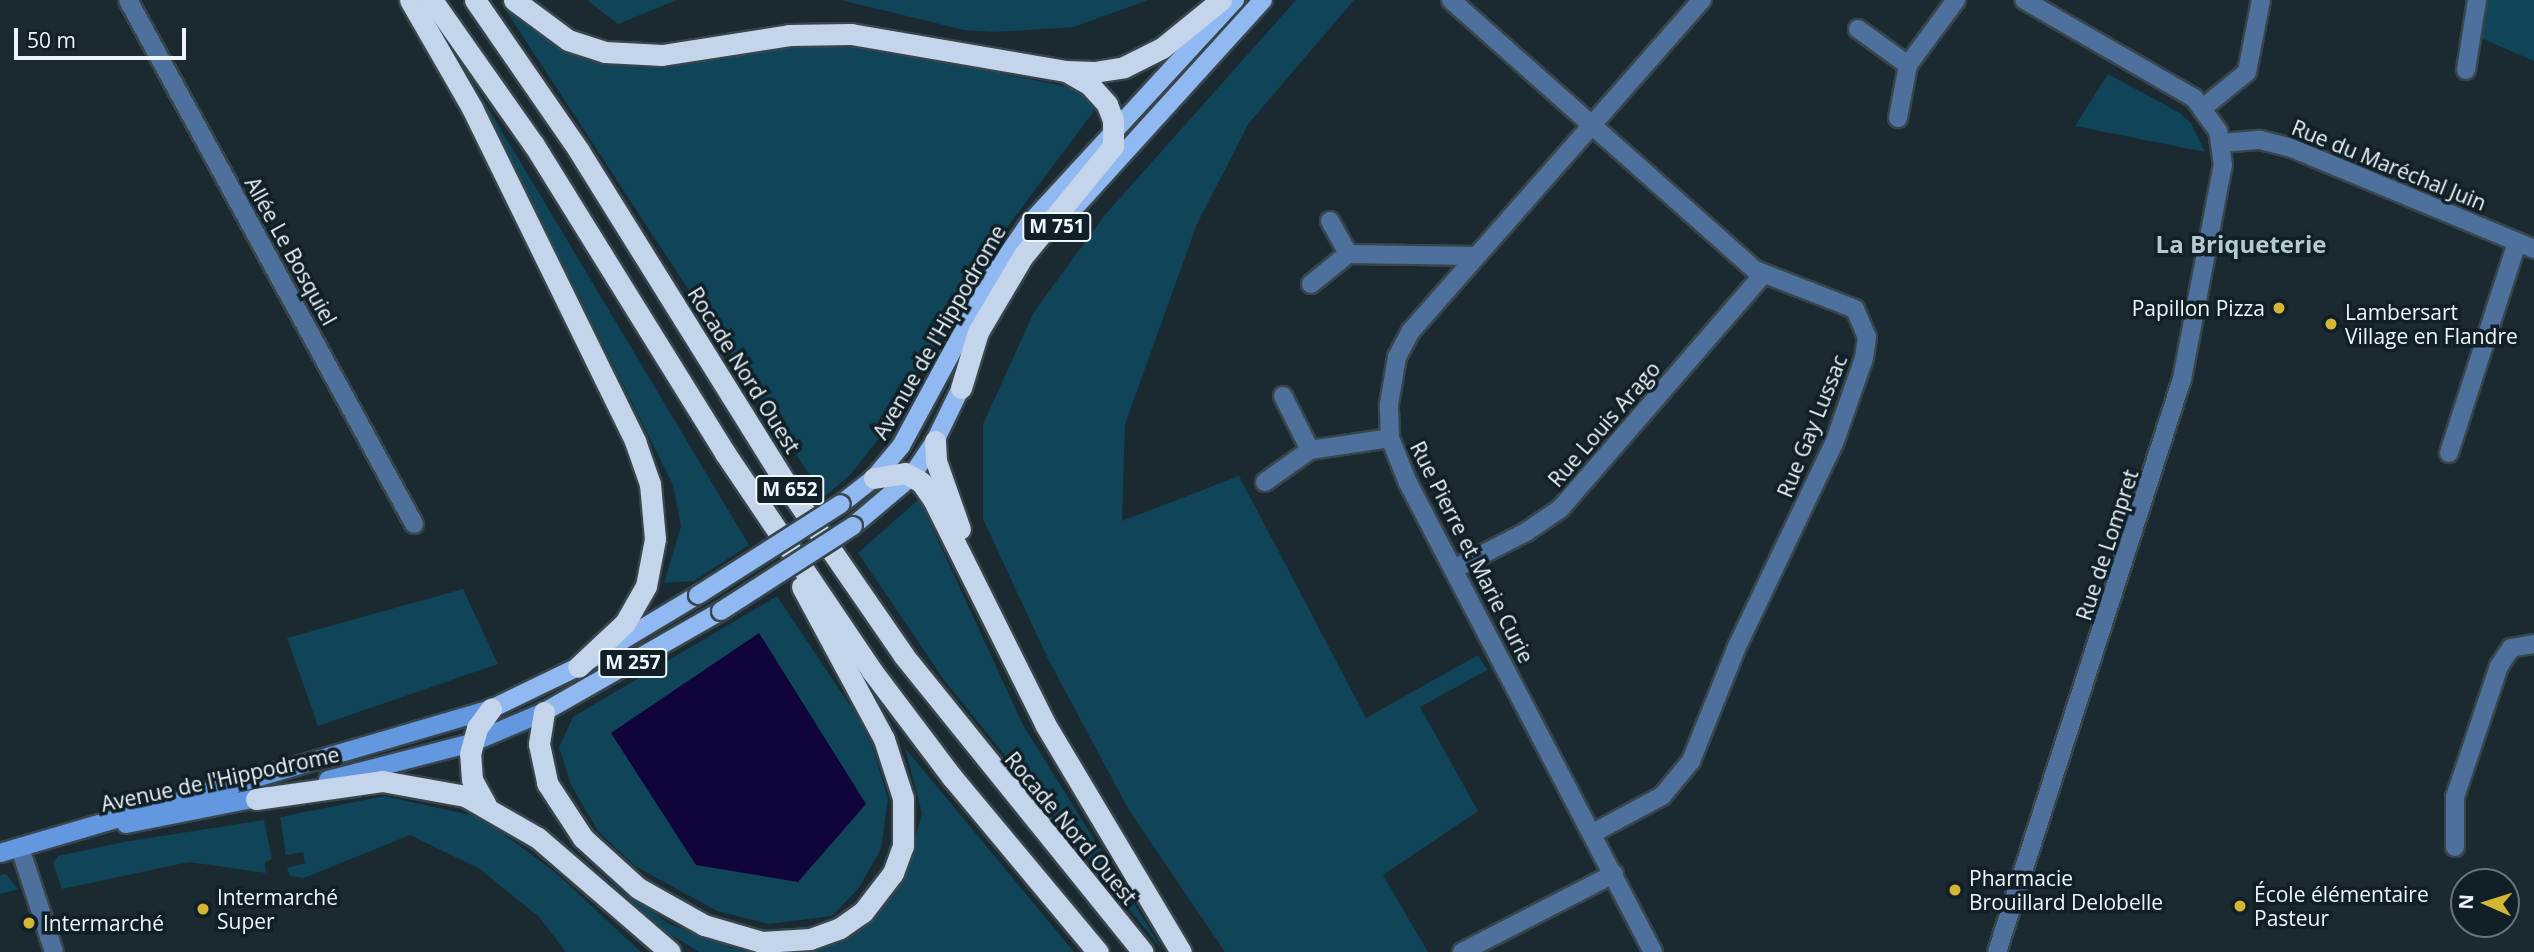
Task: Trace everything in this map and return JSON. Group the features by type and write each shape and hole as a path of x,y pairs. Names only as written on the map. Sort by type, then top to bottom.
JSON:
{"highway":[{"path":"410,0 471,108 635,441 650,484 655,540 646,586 625,623 578,667"},
{"name":"M 652","path":"432,0 534,145 769,522 925,742 1098,952"},
{"name":"Rocade Nord Ouest","path":"475,0 579,151 792,492 904,656 1143,952"},
{"path":"514,0 568,40 615,54 662,55 789,35 851,34 1065,71 1110,70 1145,58 1221,0"},
{"path":"961,388 978,332 996,299 1051,219 1107,157 1114,129 1101,94 1065,71"},
{"path":"935,442 936,461 957,518 965,559"},
{"path":"874,478 890,474 911,477 933,499 1045,724 1181,952"},
{"path":"544,712 539,759 555,799 595,852 657,901 725,933 777,943 825,935 863,912 886,886 903,846 899,779 875,720 769,522"},
{"path":"486,805 470,774 471,743 491,709"},
{"path":"256,799 395,781 438,788 486,805 552,849 670,952"}],"main road":[{"name":"Avenue de l'Hippodrome","path":"85,831 149,807 379,745 491,709 578,667 841,504 874,478 914,427 1014,244 1114,129 1235,0"},
{"name":"Avenue de l'Hippodrome","path":"85,831 256,799 471,743 544,712 721,611 853,526 911,477 935,442 1023,273 1052,234 1263,0"},
{"name":"M 257","path":"0,853 85,831"}],"street":[{"name":"Allée Le Bosquiel","path":"128,0 414,524"},
{"name":"Rue Gay Lussac","path":"1451,0 1763,275 1855,309 1867,337 1864,358 1824,468 1736,649 1691,761 1662,796 1593,833"},
{"name":"Rue Pierre et Marie Curie","path":"1654,952 1454,569 1390,438 1390,387 1403,343 1476,256 1702,0"},
{"path":"1898,118 1908,65 1956,0"},
{"path":"2024,0 2204,107 2222,144"},
{"path":"2204,107 2247,72 2261,0"},
{"path":"2466,70 2477,0"},
{"path":"1858,29 1908,65"},
{"name":"Rue du Maréchal Juin","path":"2222,144 2260,140 2289,147 2526,246"},
{"name":"Rue de Lompret","path":"1997,952 2182,379 2217,214 2222,144"},
{"path":"1330,221 1348,254"},
{"path":"2449,453 2526,246"},
{"path":"1311,284 1348,254 1476,256"},
{"name":"Rue Louis Arago","path":"1454,569 1526,532 1560,509 1763,275"},
{"path":"1283,396 1310,450"},
{"path":"1265,481 1310,450 1390,438"},
{"path":"2455,847 2455,797 2499,666 2511,648 2534,643"},
{"path":"19,848 54,952"},
{"path":"1462,952 1614,874"}],"shaded area":[{"path":"499,0 533,31 591,60 650,68 796,45 863,46 1084,90 1094,111 987,254 895,418 850,475 824,497"},
{"path":"587,0 677,0 618,24"},
{"path":"841,0 1148,0 1074,27 994,32 964,30"},
{"path":"1296,0 1354,0 1249,123 1197,224 1125,424 1122,521 1239,476 1366,718 1478,655 1487,670 1420,707 1478,811 1383,875 1428,952 1225,952 1129,810 1049,661 983,519 983,424 1034,312 1104,216"},
{"path":"2481,0 2534,0 2534,61 2476,36"},
{"path":"2108,74 2180,113 2191,123 2205,152 2075,126"},
{"path":"472,81 749,545 694,581 664,583 681,526 673,485"},
{"path":"919,499 1023,725 1164,952 944,680 858,553"},
{"path":"463,589 498,664 318,726 287,638"},
{"path":"777,596 857,716 872,745 888,799 881,849 858,889 832,916 769,924 717,911 635,866 598,831 571,785 559,747 573,717"},
{"path":"759,633 866,804 798,882 696,865 611,733"},
{"path":"905,748 1074,952 804,952 861,928 906,874 922,813"},
{"path":"384,796 480,817 555,872 641,952 566,952 539,917 480,869 410,835 304,878 290,876 287,868 305,863 303,852 286,855 280,817"},
{"path":"264,820 272,859 265,862 266,873 189,862 62,889 53,863 58,856 124,842"},
{"path":"587,858 667,923 732,948 774,952 699,952 657,926"},
{"path":"6,874 18,889 0,894 0,875"}],"place":[{"name":"Papillon Pizza","path":"2279,308"},
{"name":"Lambersart Village en Flandre","path":"2331,324"},
{"name":"Pharmacie Brouillard Delobelle","path":"1955,890"},
{"name":"École élémentaire Pasteur","path":"2240,906"},
{"name":"Intermarché Super","path":"203,909"},
{"name":"Intermarché","path":"29,923"}],"district":[{"name":"La Briqueterie","path":"2241,244"}]}
